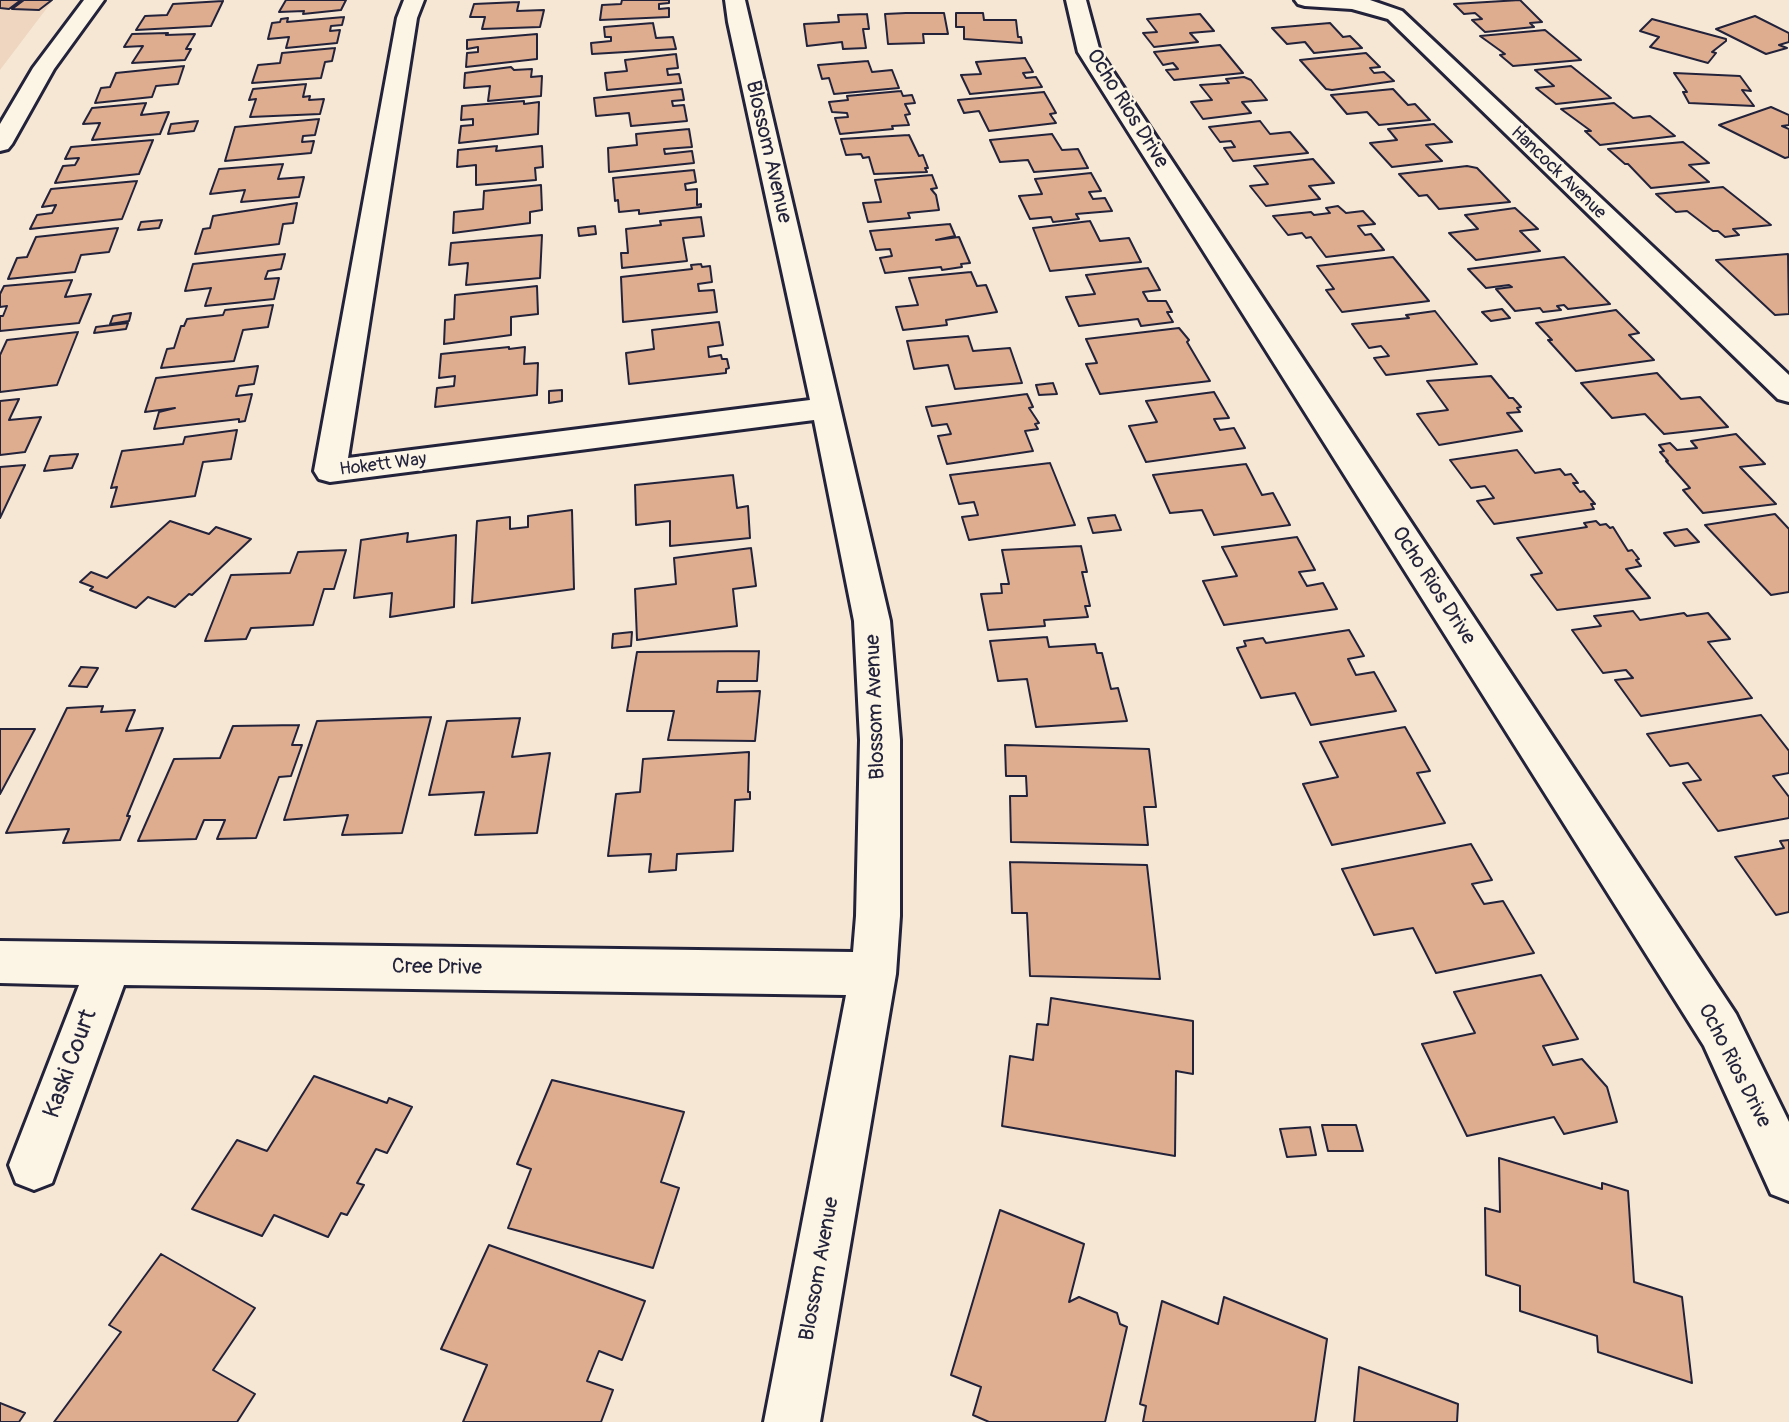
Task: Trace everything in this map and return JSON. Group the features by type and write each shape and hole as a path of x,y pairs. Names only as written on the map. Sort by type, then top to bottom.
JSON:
{"street":[{"path":"0,144 44,68 94,0"},
{"name":"Hokett Way","path":"414,0 407,18 330,471 827,408"},
{"name":"Blossom Avenue","path":"735,0 872,621 880,740 877,916 873,974 792,1422"},
{"name":"Ocho Rios Drive","path":"1076,0 1088,52 1720,1030 1789,1176"},
{"name":"Hancock Avenue","path":"1305,0 1352,3 1395,15 1784,382"},
{"name":"Cree Drive","path":"0,962 873,974"},
{"name":"Kaski Court","path":"34,1165 109,964"}],"shaded area":[{"path":"0,0 53,0 0,70"}],"building":[{"path":"0,0 21,0 9,9 0,8"},
{"path":"24,0 52,0 39,10 12,9"},
{"path":"286,0 346,0 341,10 303,14 304,11 279,12"},
{"path":"622,0 669,0 669,3 659,4 659,9 669,8 669,17 600,20 602,5 621,4"},
{"path":"1520,0 1542,22 1530,23 1534,27 1485,32 1472,20 1482,19 1475,13 1464,14 1454,4"},
{"path":"223,1 211,26 136,30 145,16 167,15 173,4"},
{"path":"519,2 517,11 544,10 540,27 482,29 485,17 470,17 474,4"},
{"path":"944,13 948,34 923,34 924,43 888,44 885,14"},
{"path":"956,13 983,13 984,20 1016,20 1018,37 1021,37 1022,43 964,39 964,27 956,27"},
{"path":"867,14 869,29 863,29 866,48 843,49 842,42 807,46 804,24 839,22 838,15"},
{"path":"1200,14 1214,31 1190,33 1198,42 1154,47 1143,33 1157,32 1147,19"},
{"path":"1755,16 1789,33 1789,42 1779,45 1787,48 1766,54 1716,29"},
{"path":"344,17 342,25 331,26 330,31 340,30 337,43 286,48 289,37 268,39 272,23 280,22 281,19 288,18 287,22"},
{"path":"1652,19 1726,41 1712,52 1716,53 1708,63 1650,47 1659,37 1640,31"},
{"path":"653,23 656,38 673,37 676,49 592,54 591,43 611,41 611,37 605,37 604,27"},
{"path":"1330,23 1343,37 1350,36 1362,48 1314,53 1305,42 1287,44 1272,28"},
{"path":"1545,30 1581,60 1513,66 1500,55 1505,54 1480,36"},
{"path":"168,33 166,35 195,34 186,49 191,49 185,60 132,63 143,46 124,47 132,34"},
{"path":"537,34 537,59 466,67 467,53 478,52 478,47 467,49 467,40"},
{"path":"1220,45 1243,73 1174,80 1166,70 1178,69 1173,63 1163,65 1154,52"},
{"path":"335,48 332,61 325,62 321,78 252,83 258,65 280,63 282,53"},
{"path":"1366,53 1380,67 1370,68 1374,73 1384,72 1394,81 1326,89 1300,60"},
{"path":"676,54 678,68 667,69 668,75 679,74 681,83 607,90 605,73 627,71 625,60"},
{"path":"1025,58 1033,72 1023,73 1026,78 1036,77 1042,87 970,94 961,75 981,74 976,62"},
{"path":"868,61 872,72 892,70 899,88 834,94 829,78 822,79 818,65"},
{"path":"184,66 178,84 156,86 152,97 95,103 101,88 110,87 116,73"},
{"path":"1571,66 1611,98 1556,104 1536,88 1554,86 1535,70"},
{"path":"511,67 514,70 532,69 531,77 542,76 541,96 488,101 490,86 464,88 465,73"},
{"path":"1674,73 1740,76 1751,91 1742,90 1754,106 1689,103 1683,92 1687,92"},
{"path":"1244,77 1251,80 1267,100 1242,102 1251,113 1203,119 1191,102 1212,100 1200,85 1229,83 1226,79"},
{"path":"306,84 303,97 310,96 309,100 324,99 320,114 250,117 256,99 249,100 253,89"},
{"path":"682,89 684,100 672,101 673,106 684,105 687,121 631,126 629,113 596,116 594,98"},
{"path":"1393,89 1408,105 1415,104 1430,120 1379,125 1367,112 1347,114 1331,95"},
{"path":"901,91 903,96 912,95 915,103 905,104 910,114 905,115 909,125 840,134 835,118 848,117 847,113 832,112 829,102 848,100 847,96"},
{"path":"1044,92 1056,113 1050,114 1056,123 989,131 979,111 964,113 958,100"},
{"path":"524,101 524,104 539,102 538,134 459,143 461,126 473,125 473,119 461,120 462,106"},
{"path":"146,103 141,115 169,112 160,134 92,140 100,123 83,124 92,108"},
{"path":"1614,103 1633,118 1650,116 1675,136 1600,145 1585,131 1591,131 1561,109"},
{"path":"1771,107 1789,115 1789,125 1782,126 1789,129 1789,157 1785,158 1719,125"},
{"path":"319,119 315,135 303,136 302,142 314,141 311,153 225,161 235,127"},
{"path":"198,121 194,131 168,134 171,124"},
{"path":"1260,121 1270,134 1290,132 1308,153 1233,161 1224,148 1235,147 1231,141 1220,142 1209,127"},
{"path":"1434,124 1452,142 1426,145 1442,161 1392,167 1370,143 1397,140 1388,129"},
{"path":"689,129 692,147 664,149 665,154 692,151 694,163 609,172 608,148 637,145 636,134"},
{"path":"1052,134 1062,150 1078,149 1088,168 1034,172 1028,160 1000,162 990,140"},
{"path":"909,135 919,156 923,155 927,172 874,174 869,157 863,158 861,154 846,155 841,139"},
{"path":"153,140 139,174 55,183 63,166 75,165 79,158 65,159 71,147"},
{"path":"1683,142 1709,163 1689,165 1709,182 1651,188 1628,164 1608,149"},
{"path":"497,146 496,151 542,146 543,167 535,168 536,180 476,185 476,165 457,167 458,150"},
{"path":"1313,159 1334,183 1309,186 1320,199 1266,206 1250,186 1268,184 1254,166"},
{"path":"283,164 278,179 304,177 299,197 241,202 245,190 210,194 219,169"},
{"path":"1467,166 1477,168 1510,202 1439,209 1427,195 1419,196 1399,174"},
{"path":"694,170 696,182 685,184 686,190 697,189 697,205 701,204 701,207 639,214 639,210 619,212 613,178"},
{"path":"1091,173 1101,191 1089,192 1093,199 1105,198 1112,211 1076,214 1079,219 1053,222 1051,217 1030,219 1019,196 1042,194 1035,179"},
{"path":"932,175 937,188 931,189 936,195 939,210 908,213 910,218 868,222 863,203 881,202 875,180"},
{"path":"137,181 122,219 30,229 37,215 52,213 56,205 42,207 51,189"},
{"path":"541,185 542,210 530,212 530,223 453,233 454,212 483,209 484,191"},
{"path":"1723,187 1771,225 1733,229 1739,235 1725,237 1687,211 1676,212 1656,194"},
{"path":"297,203 293,223 283,224 279,244 195,254 203,229 210,228 213,216"},
{"path":"1338,206 1346,213 1363,211 1375,224 1358,226 1365,235 1371,234 1384,250 1326,257 1311,237 1306,238 1302,233 1288,235 1273,216 1330,213 1326,208"},
{"path":"1515,208 1538,229 1520,231 1540,251 1476,260 1449,233 1478,229 1465,215"},
{"path":"701,217 704,236 683,238 687,261 622,268 621,253 628,253 626,229 661,225 660,221"},
{"path":"162,220 159,228 138,230 141,222"},
{"path":"1090,221 1100,241 1129,238 1141,262 1050,271 1033,228"},
{"path":"950,224 955,236 936,240 959,237 970,263 942,270 941,267 885,273 880,258 892,256 890,249 876,250 870,231"},
{"path":"595,226 596,234 579,236 578,228"},
{"path":"118,228 109,252 81,255 75,272 8,279 17,258 27,257 36,237"},
{"path":"542,235 540,278 466,285 468,263 449,265 451,243"},
{"path":"285,254 281,269 268,271 265,279 279,278 274,299 205,306 211,288 185,291 193,264"},
{"path":"1788,254 1789,314 1775,315 1716,260"},
{"path":"1393,257 1429,301 1342,312 1326,290 1334,289 1317,266"},
{"path":"1564,257 1610,304 1568,309 1564,305 1557,306 1561,310 1543,312 1540,308 1515,311 1496,289 1512,287 1509,285 1486,288 1468,269"},
{"path":"701,264 702,267 710,266 712,282 698,284 699,291 714,290 717,312 623,322 621,277 692,269 691,265"},
{"path":"1148,268 1160,290 1143,292 1148,301 1166,301 1172,312 1167,312 1173,322 1141,326 1138,319 1079,326 1066,297 1095,294 1086,275"},
{"path":"971,272 977,286 986,285 997,312 946,320 947,325 903,330 896,307 918,305 909,278"},
{"path":"72,280 65,297 91,294 79,323 0,331 0,316 3,316 7,306 0,307 0,294 4,286"},
{"path":"537,286 538,314 511,317 511,335 444,344 445,320 454,319 455,295"},
{"path":"273,305 268,327 243,330 234,361 161,368 167,349 174,348 181,326 184,326 187,319 223,315 225,310"},
{"path":"1502,309 1510,318 1491,321 1482,312"},
{"path":"1616,310 1639,333 1629,335 1654,360 1576,371 1536,323"},
{"path":"1435,311 1477,364 1386,375 1374,358 1389,356 1381,346 1369,348 1352,324 1409,318 1406,315"},
{"path":"131,313 129,321 110,324 113,316"},
{"path":"719,322 723,345 708,347 709,357 721,355 722,359 727,359 729,368 726,373 629,384 626,353 654,349 652,330"},
{"path":"128,323 126,329 94,333 96,327"},
{"path":"1179,328 1189,340 1187,342 1210,381 1100,394 1086,364 1097,363 1086,339"},
{"path":"78,332 57,385 0,392 0,355 7,340"},
{"path":"968,336 973,351 1010,348 1022,383 955,389 948,365 914,369 907,341"},
{"path":"525,347 524,364 538,363 537,395 435,407 437,388 454,386 455,376 439,378 441,354"},
{"path":"258,366 254,384 239,386 236,396 252,394 245,421 239,422 239,419 154,429 159,412 175,408 145,412 156,378"},
{"path":"1657,373 1681,399 1700,397 1728,427 1664,434 1645,414 1612,418 1581,383"},
{"path":"1491,376 1509,398 1513,398 1521,407 1517,408 1520,412 1507,413 1522,431 1439,445 1417,414 1448,410 1427,381"},
{"path":"1053,383 1057,394 1039,395 1036,385"},
{"path":"562,390 562,401 549,403 549,391"},
{"path":"1214,392 1229,418 1214,419 1220,430 1234,428 1245,448 1146,462 1129,426 1157,422 1146,401"},
{"path":"1027,394 1033,407 1029,408 1039,423 1035,424 1038,429 1025,431 1033,451 947,464 938,436 951,434 947,424 932,426 926,407"},
{"path":"19,399 9,420 41,417 25,452 0,455 0,401"},
{"path":"237,430 231,459 203,462 195,496 111,507 117,487 111,488 122,451 183,444 185,437"},
{"path":"1736,434 1765,464 1740,467 1776,504 1703,513 1683,490 1690,488 1666,461 1660,452 1664,451 1659,445 1670,443 1677,450 1697,448 1691,441"},
{"path":"1517,450 1535,473 1560,469 1565,475 1571,474 1578,483 1573,483 1580,492 1584,491 1595,504 1591,504 1594,509 1494,524 1477,501 1494,498 1485,486 1471,488 1450,460"},
{"path":"78,454 72,468 44,471 50,456"},
{"path":"1050,463 1075,525 969,540 962,517 978,515 974,502 959,504 950,475"},
{"path":"1246,464 1262,495 1273,493 1290,525 1214,535 1202,510 1170,513 1153,475"},
{"path":"25,465 0,518 0,467"},
{"path":"733,475 737,508 748,506 750,538 670,546 670,521 636,525 635,485"},
{"path":"572,510 574,589 472,603 477,521 510,517 510,529 528,527 528,516"},
{"path":"1775,514 1789,529 1789,592 1771,595 1705,525"},
{"path":"1115,515 1121,530 1093,533 1088,518"},
{"path":"170,521 209,534 216,527 251,539 192,595 189,594 175,607 148,597 136,608 90,590 93,587 80,582 91,572 107,578"},
{"path":"1596,521 1600,525 1613,527 1628,551 1632,550 1639,559 1636,560 1641,566 1626,569 1650,598 1557,610 1531,575 1542,573 1517,538 1587,527 1584,523"},
{"path":"1687,529 1699,542 1675,546 1664,533"},
{"path":"408,533 407,542 456,535 454,607 390,617 392,593 354,598 361,540"},
{"path":"1297,537 1315,570 1299,572 1307,586 1323,583 1337,609 1224,625 1203,581 1237,576 1222,547"},
{"path":"1081,546 1087,572 1082,572 1090,606 1085,606 1088,617 1044,620 1045,626 988,630 981,594 1002,593 1001,584 1009,584 1002,550"},
{"path":"751,548 756,586 733,589 737,626 637,640 635,589 676,584 674,558"},
{"path":"346,550 334,589 324,589 313,625 251,628 246,639 205,641 231,575 290,573 298,552"},
{"path":"1633,611 1640,620 1684,613 1687,616 1708,613 1730,639 1708,642 1752,698 1641,716 1615,680 1633,678 1626,670 1603,673 1572,630 1601,626 1594,616"},
{"path":"1349,630 1364,656 1348,659 1356,675 1374,672 1396,711 1311,725 1295,693 1261,698 1237,648 1246,646 1244,641 1263,638 1266,643"},
{"path":"632,632 631,646 612,648 613,634"},
{"path":"1047,637 1049,647 1095,644 1097,653 1102,653 1111,689 1118,688 1127,721 1036,727 1027,679 998,681 990,641"},
{"path":"759,651 757,681 718,681 717,692 760,691 755,741 668,740 674,711 627,711 637,652"},
{"path":"81,667 98,668 87,687 69,686"},
{"path":"103,706 101,712 135,710 126,731 163,728 120,840 63,843 69,829 6,833 67,708"},
{"path":"1761,715 1789,751 1789,773 1773,776 1789,797 1789,818 1718,831 1683,783 1701,780 1688,763 1670,766 1647,734"},
{"path":"431,717 402,833 342,835 348,815 284,820 317,721"},
{"path":"520,718 512,757 550,753 537,833 475,835 484,792 429,795 447,721"},
{"path":"299,725 292,745 302,745 291,776 279,777 256,838 217,839 225,820 204,820 196,839 138,841 174,759 220,758 233,726"},
{"path":"1405,727 1430,771 1417,773 1445,823 1332,845 1303,784 1338,777 1320,742"},
{"path":"0,729 35,729 0,794"},
{"path":"1005,745 1149,749 1156,807 1144,807 1148,845 1011,842 1010,796 1027,796 1026,776 1006,776"},
{"path":"749,752 750,799 735,800 733,851 677,854 676,870 649,872 651,854 608,856 616,794 640,792 643,759"},
{"path":"1789,840 1789,912 1776,915 1735,857 1784,848 1780,841"},
{"path":"1471,844 1492,880 1472,884 1484,904 1503,901 1534,953 1436,973 1413,928 1374,935 1342,869"},
{"path":"1010,862 1147,865 1160,979 1030,976 1027,913 1012,913"},
{"path":"1541,975 1578,1039 1543,1046 1553,1065 1582,1059 1607,1087 1617,1122 1564,1134 1554,1117 1467,1136 1422,1044 1475,1033 1454,992"},
{"path":"1051,998 1193,1021 1193,1074 1176,1071 1175,1156 1002,1126 1010,1056 1033,1060 1037,1024 1048,1025"},
{"path":"314,1076 387,1103 389,1098 412,1107 387,1153 376,1149 357,1183 364,1185 347,1215 341,1213 328,1237 274,1215 262,1236 192,1209 237,1140 267,1151"},
{"path":"552,1080 684,1112 661,1182 679,1188 653,1268 508,1228 531,1169 517,1164"},
{"path":"1322,1125 1356,1125 1363,1151 1328,1151"},
{"path":"1310,1127 1316,1155 1287,1157 1280,1129"},
{"path":"1499,1158 1602,1189 1602,1183 1628,1191 1634,1282 1682,1297 1692,1383 1598,1352 1597,1336 1520,1311 1520,1286 1486,1275 1485,1208 1500,1212"},
{"path":"1000,1210 1084,1244 1069,1302 1079,1297 1117,1313 1120,1324 1127,1327 1105,1422 989,1422 973,1415 981,1387 951,1375"},
{"path":"489,1245 645,1301 622,1360 599,1351 587,1381 613,1390 601,1422 463,1422 487,1365 441,1349"},
{"path":"161,1254 255,1308 213,1370 255,1394 237,1422 54,1422 121,1332 109,1325"},
{"path":"1224,1297 1327,1339 1315,1422 1143,1422 1146,1406 1140,1404 1162,1301 1218,1324"},
{"path":"1359,1367 1458,1404 1457,1422 1354,1422"},
{"path":"0,1403 25,1413 19,1422 0,1422"}]}
